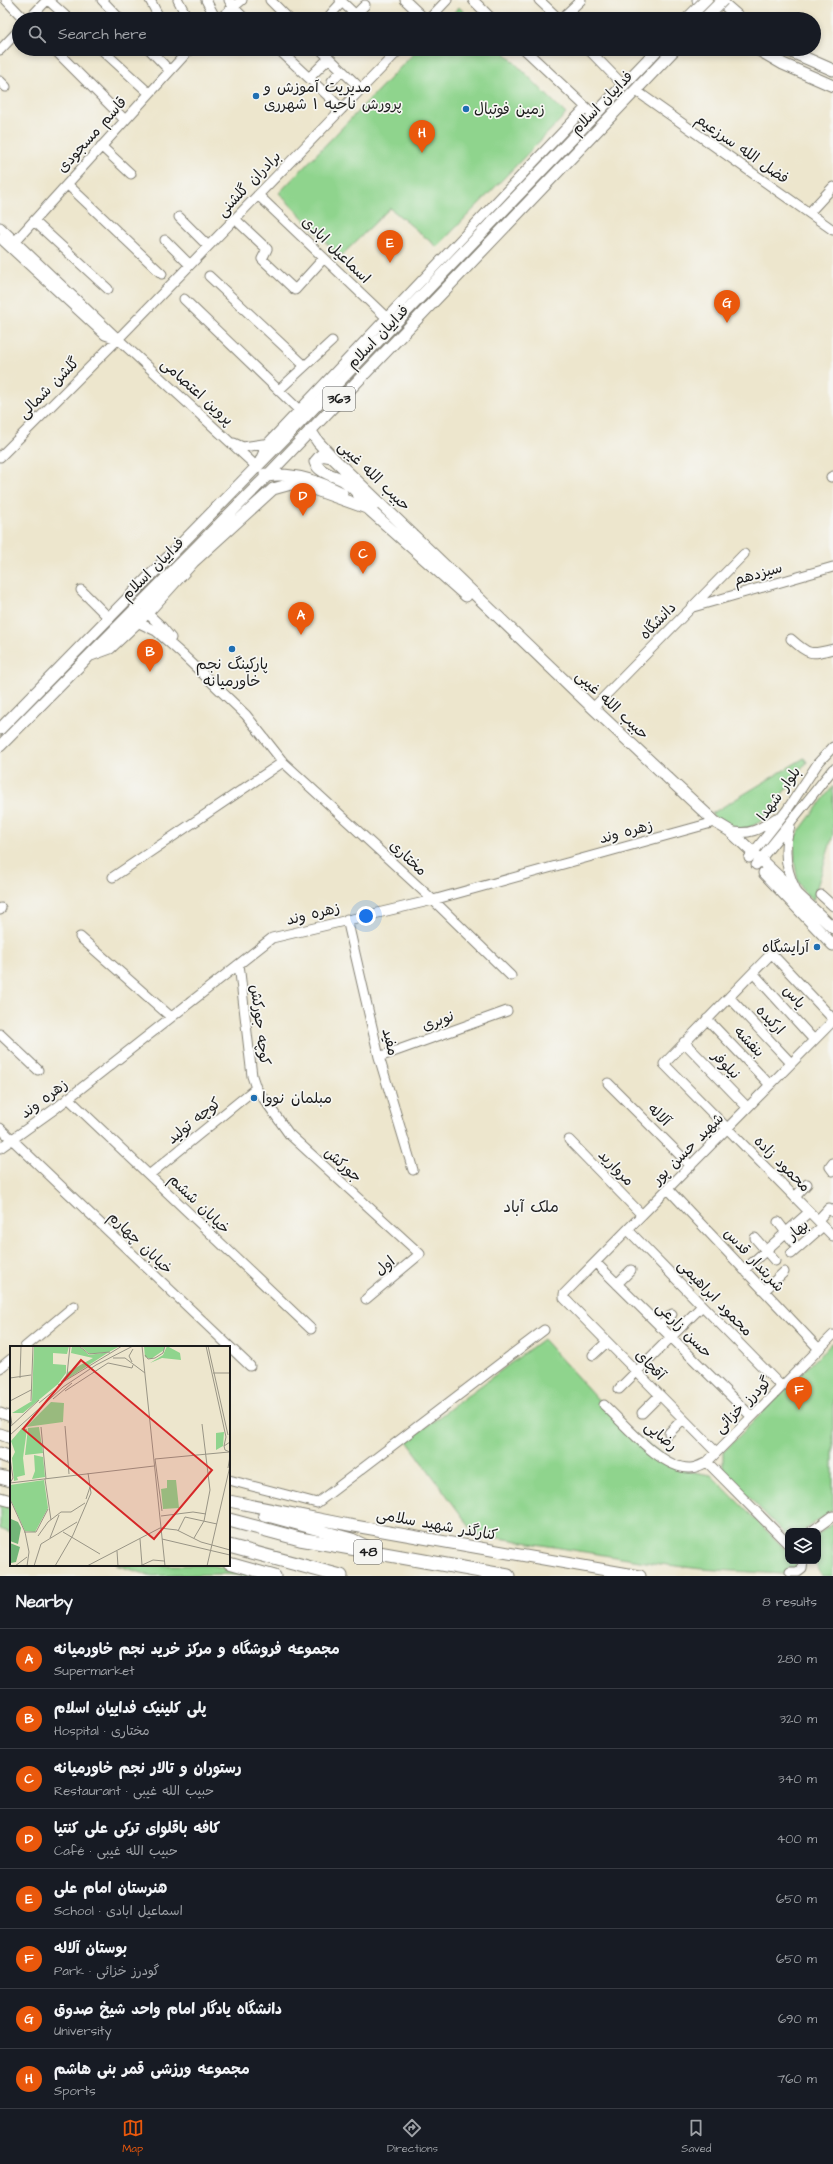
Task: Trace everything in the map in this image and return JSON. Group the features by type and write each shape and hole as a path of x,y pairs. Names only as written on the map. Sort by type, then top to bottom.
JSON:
{"highway":[{"path":"0,1454 10,1458"},
{"path":"0,1477 10,1480"},
{"name":"48","path":"230,1520 300,1539 508,1576"},
{"name":"48","path":"230,1546 341,1576"}],"main road":[{"path":"698,0 709,12"},
{"path":"694,12 706,0"},
{"path":"719,0 733,12"},
{"path":"711,12 723,0"},
{"name":"فداییان اسلام","path":"0,729 395,325 590,111 623,85 651,56"},
{"name":"فداییان اسلام","path":"0,746 85,658 267,476 668,56"},
{"path":"769,56 782,64 833,86"},
{"path":"801,56 833,70"},
{"name":"حبیب الله غیبی","path":"310,430 318,442 332,457 593,708 715,822 730,831 833,944"},
{"path":"332,457 321,455 315,462 316,466 321,471 344,481 372,510"},
{"path":"257,467 267,476"},
{"name":"حبیب الله غیبی","path":"267,476 280,474 326,485 372,510 464,594 489,608"},
{"path":"85,658 110,648 147,613 193,562 273,489 291,484 316,490 372,510"},
{"name":"حبیب الله غیبی","path":"715,822 724,835 755,859 833,928"},
{"path":"0,1434 10,1438"},
{"path":"0,1498 10,1501"},
{"name":"کنارگذر شهید سلامی","path":"230,1501 349,1525 640,1576"},
{"path":"230,1504 352,1539 386,1555"},
{"path":"230,1563 275,1576"}],"street":[{"path":"6,0 17,12"},
{"path":"36,12 48,0 61,12"},
{"path":"102,0 113,12"},
{"path":"150,0 156,12"},
{"path":"178,0 184,12"},
{"path":"206,0 214,12"},
{"path":"225,12 232,4 242,0"},
{"path":"270,0 282,12"},
{"path":"405,0 418,12"},
{"path":"436,12 447,0"},
{"path":"473,0 485,12"},
{"path":"539,0 552,12"},
{"path":"568,12 581,0"},
{"path":"332,12 341,1 350,12"},
{"path":"232,4 239,12"},
{"path":"360,12 365,5"},
{"path":"1,46 12,36"},
{"path":"61,56 124,120"},
{"path":"109,56 149,93"},
{"path":"156,56 169,70"},
{"path":"285,56 342,109"},
{"name":"برادران گلشنی","path":"118,339 342,109 390,56"},
{"path":"257,467 267,444 386,317 590,111 531,56"},
{"path":"595,56 623,85"},
{"name":"قاسم مسجودی","path":"13,244 169,70 182,58"},
{"path":"309,78 329,58 361,89"},
{"path":"332,81 342,70"},
{"name":"فضل الله سرزعیم","path":"635,90 833,230"},
{"path":"101,146 131,174"},
{"path":"67,184 162,274"},
{"path":"809,213 833,187"},
{"name":"اسماعیل ابادی","path":"258,195 395,325"},
{"path":"179,218 208,246"},
{"path":"235,219 267,249 262,259 295,290 324,258"},
{"path":"34,221 108,289"},
{"name":"پروین اعتصامی","path":"0,227 13,244 257,467"},
{"name":"پروین اعتصامی","path":"0,238 13,244"},
{"path":"165,240 190,265"},
{"path":"209,276 305,366"},
{"path":"184,299 299,410"},
{"name":"گلشن شمالی","path":"0,457 118,339"},
{"path":"279,390 332,341"},
{"path":"231,442 243,446 267,444 284,440"},
{"name":"دانشگاه","path":"593,708 744,554"},
{"name":"سیزدهم","path":"691,608 833,567"},
{"path":"81,590 109,618"},
{"name":"مختاری","path":"147,613 161,626 182,654"},
{"name":"مختاری","path":"138,622 156,631 182,654 246,715 283,762 434,900 511,976"},
{"path":"791,639 806,653 813,654 833,649"},
{"name":"بلوار شهدا","path":"755,859 818,763 833,747"},
{"path":"113,877 283,762"},
{"name":"بلوار شهدا","path":"755,859 791,820 833,769"},
{"path":"730,831 745,833 759,830 787,810"},
{"path":"791,820 786,836 786,865 790,879 798,896"},
{"name":"زهره وند","path":"0,1148 68,1098 272,938 434,900 715,822"},
{"path":"821,894 833,906"},
{"name":"مفید","path":"347,920 379,1057 413,1170"},
{"path":"80,937 172,1017"},
{"path":"684,1042 772,955 833,1020"},
{"name":"کوچه جورکش","path":"239,964 252,1076 256,1088"},
{"name":"یاس","path":"753,973 814,1040"},
{"name":"ارکیده","path":"729,997 791,1063"},
{"name":"نوبری","path":"379,1057 507,1011"},
{"name":"بنفشه","path":"707,1019 770,1085"},
{"name":"شهید حسن پور","path":"564,1296 833,1020"},
{"path":"0,1034 38,1070"},
{"name":"محمود زاده","path":"684,1042 664,1064 833,1236"},
{"name":"نیلوفر","path":"684,1042 748,1107"},
{"name":"آلاله","path":"608,1084 691,1166"},
{"name":"کوچه تولید","path":"149,1175 256,1088"},
{"name":"جورکش","path":"256,1088 289,1134 420,1254"},
{"name":"خیابان ششم","path":"68,1098 311,1329"},
{"name":"خیابان چهارم","path":"0,1128 229,1346"},
{"name":"مروارید","path":"569,1140 642,1215"},
{"path":"794,1197 807,1184"},
{"name":"شربتدار قدس","path":"668,1189 819,1349"},
{"name":"بهار","path":"791,1254 820,1223 829,1208 833,1212"},
{"path":"744,1270 809,1212"},
{"path":"778,1222 794,1244"},
{"name":"محمود ابراهیمی","path":"628,1230 781,1386"},
{"path":"755,1238 775,1261"},
{"name":"اول","path":"366,1299 420,1254"},
{"name":"حسن زارعی","path":"596,1263 752,1416"},
{"path":"618,1284 631,1270"},
{"path":"764,1291 784,1272"},
{"name":"آقچای","path":"564,1296 607,1342 716,1452"},
{"path":"26,1346 74,1306"},
{"path":"619,1388 702,1306"},
{"path":"660,1327 672,1314"},
{"path":"230,1480 317,1502 544,1330"},
{"name":"گودرز خزائی","path":"707,1462 833,1335"},
{"path":"593,1355 607,1342"},
{"name":"خیابان چهارم","path":"230,1347 250,1366"},
{"path":"0,1368 10,1360"},
{"path":"642,1413 660,1395"},
{"name":"رضایی","path":"604,1405 653,1450 671,1464 690,1468 698,1467 707,1462"},
{"path":"0,1413 10,1417"},
{"path":"669,1433 683,1419"},
{"path":"707,1462 785,1541"},
{"path":"816,1528 833,1516"},
{"path":"790,1572 798,1572 802,1569 803,1564"}],"green space":[{"path":"459,7 464,12 454,12"},
{"path":"411,56 508,56 566,114 437,247 390,208 340,257 279,193"},
{"path":"804,758 807,762 761,821 753,826 735,829 724,824 711,814"},
{"path":"833,786 833,835 813,900 803,891 798,881 795,865 794,838"},
{"path":"543,1339 603,1405 630,1432 688,1471 711,1475 785,1549 785,1564 796,1564 797,1567 789,1574 701,1569 652,1563 475,1534 407,1441"},
{"path":"833,1342 833,1509 808,1528 785,1528 785,1534 723,1471 723,1452"},
{"path":"0,1502 10,1506 10,1533 0,1529"},
{"path":"833,1524 833,1576 822,1576 816,1564 821,1564 821,1532"},
{"path":"119,1566 216,1566 258,1576 221,1574 152,1576"}],"place":[{"name":"مدیریت آموزش و پرورش ناحیه ۱ شهرری","path":"256,96"},
{"name":"زمین فوتبال","path":"466,109"},
{"name":"مجموعه ورزشی قمر بنی هاشم","path":"422,153"},
{"name":"هنرستان امام علی","path":"390,263"},
{"name":"دانشگاه یادگار امام واحد شیخ صدوق","path":"727,323"},
{"name":"کافه باقلوای ترکی علی کنتیا","path":"303,516"},
{"name":"رستوران و تالار نجم خاورمیانه","path":"363,574"},
{"name":"مجموعه فروشگاه و مرکز خرید نجم خاورمیانه","path":"301,635"},
{"name":"پارکینگ نجم خاورمیانه","path":"232,649"},
{"name":"پلی کلینیک فداییان اسلام","path":"150,672"},
{"name":"آرایشگاه","path":"817,947"},
{"name":"مبلمان نووا","path":"254,1098"},
{"name":"بوستان آلاله","path":"799,1410"}],"district":[{"name":"ملک آباد","path":"531,1207"}]}
